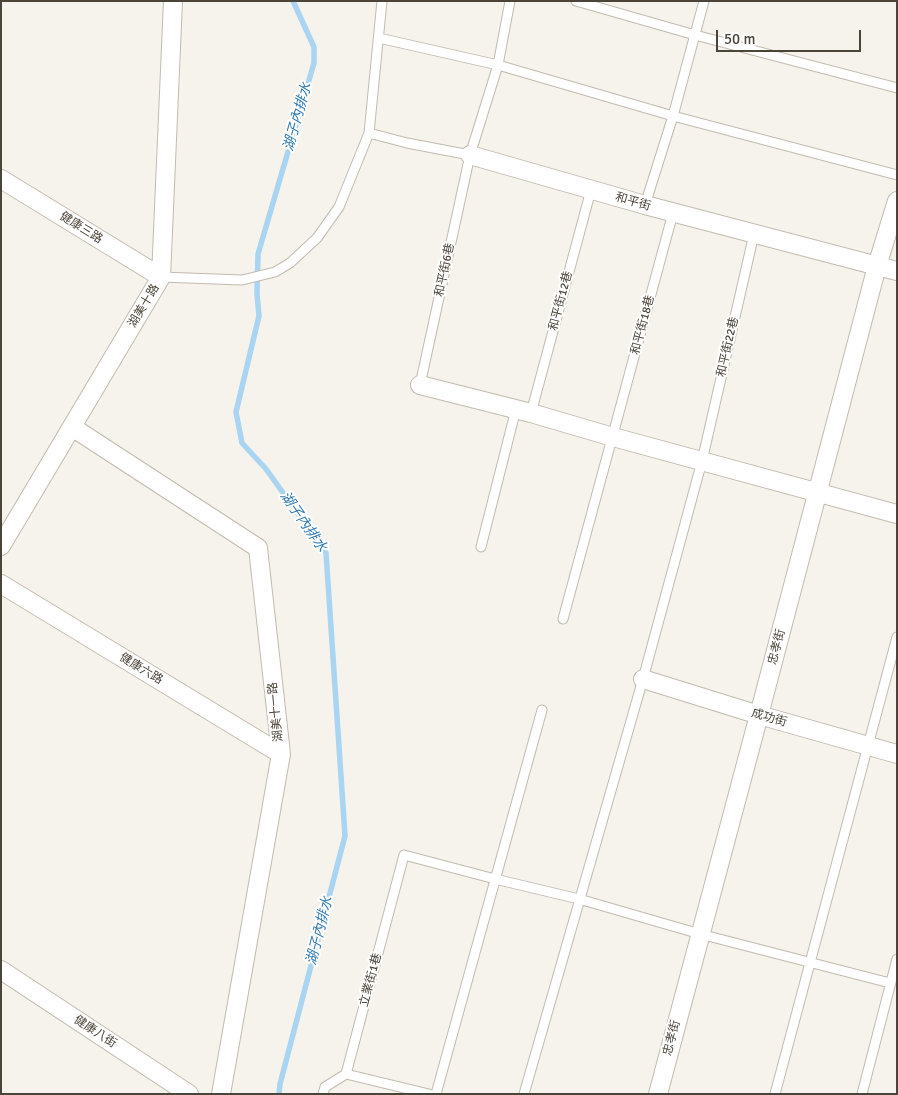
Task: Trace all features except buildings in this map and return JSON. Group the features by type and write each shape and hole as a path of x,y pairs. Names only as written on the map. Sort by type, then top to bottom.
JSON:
{"street":[{"name":"湖美十路","path":"1,546 161,277 173,1"},
{"name":"和平街","path":"470,155 673,213 897,271"},
{"name":"健康三路","path":"1,179 161,277"},
{"name":"忠孝街","path":"658,1094 877,266 897,201"},
{"path":"420,385 523,411 897,514"},
{"name":"湖美十一路","path":"72,427 258,548 281,754 221,1094"},
{"name":"健康六路","path":"1,584 281,754"},
{"name":"成功街","path":"643,679 759,715 897,754"},
{"name":"健康八街","path":"1,970 189,1094"}],"lane":[{"path":"161,277 242,280 275,272 290,263 317,238 339,207 369,133 382,1"},
{"name":"和平街6巷","path":"420,385 470,155 498,65 510,1"},
{"path":"576,1 695,35 897,88"},
{"path":"645,205 673,116 704,1"},
{"path":"379,38 498,65 673,116 897,175"},
{"name":"和平街","path":"369,133 407,143 470,155"},
{"name":"和平街12巷","path":"481,547 591,190"},
{"name":"和平街18巷","path":"563,619 673,213"},
{"name":"和平街22巷","path":"524,1094 643,679 702,461 754,234"},
{"path":"774,1094 897,637"},
{"path":"436,1094 542,710"},
{"name":"立業街1巷","path":"346,1074 404,855 495,879"},
{"path":"495,879 579,899 700,934 890,983"},
{"path":"862,1094 897,959"},
{"path":"323,1094 325,1087 346,1074 429,1094"}],"waterway":[{"name":"湖子內排水","path":"279,1094 280,1084 345,836 326,553 266,469 242,443 236,412 259,316 257,294 258,254 314,63 314,47 293,1"}]}
